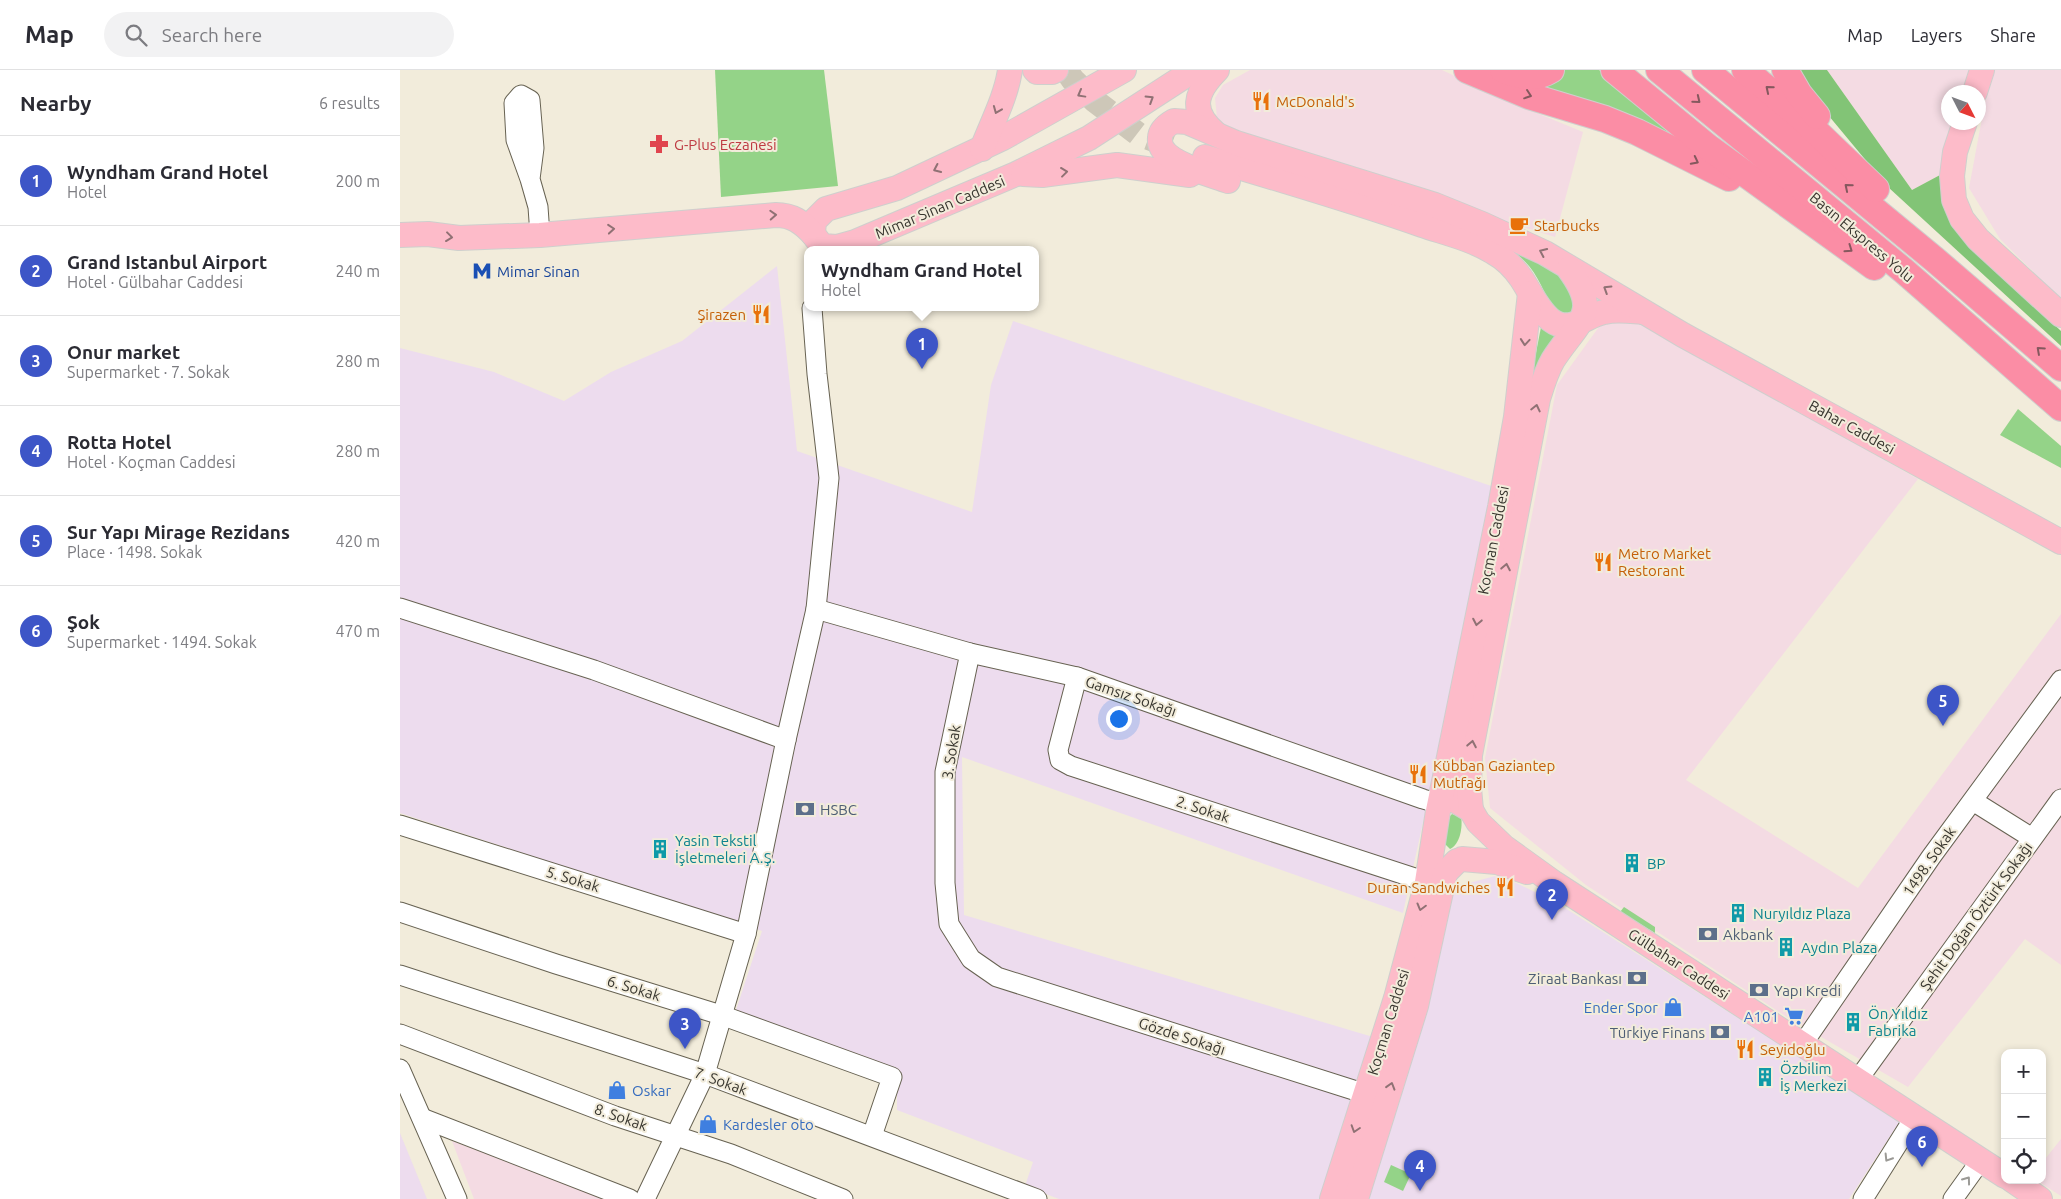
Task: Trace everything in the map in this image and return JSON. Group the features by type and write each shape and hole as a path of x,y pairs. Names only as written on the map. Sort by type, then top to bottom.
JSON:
{"highway":[{"path":"1467,70 1529,96 1605,119 1637,132 1808,221"},
{"path":"1503,70 1528,76 1540,76 1551,70"},
{"path":"1614,70 1708,147 1876,269 1972,346 1998,364 2031,381"},
{"name":"Basın Ekspress Yolu","path":"1659,70 1904,271 2061,408"},
{"name":"Basın Ekspress Yolu","path":"1705,70 2020,331 2061,368"},
{"path":"1745,70 1803,119 1908,219 1988,288 2001,302 2020,331"},
{"path":"1785,70 1800,94 1868,182"}],"main road":[{"path":"982,148 998,105 1003,98 1010,70"},
{"path":"1035,70 1037,72 1052,72 1056,70"},
{"path":"819,243 814,221 826,209 897,188 982,148 1124,70"},
{"name":"Mimar Sinan Caddesi","path":"841,246 856,242 1016,174 1089,138 1194,70"},
{"path":"1217,70 1207,80 1199,96 1198,110 1208,127 1220,137"},
{"path":"1977,85 1982,70"},
{"path":"1228,181 1174,160 1165,154 1160,144 1160,137 1167,125 1179,121 1187,122 1220,137 1435,205 1545,253 1569,268 1580,284 1586,298 1586,307 1580,322"},
{"path":"1962,130 1955,152 1952,176 1954,200 1962,219 1978,239 2061,315"},
{"path":"1514,240 1173,141 1477,244 1494,252 1508,263 1550,320 1556,324 1572,326 1605,312 1623,310 1644,312"},
{"path":"1016,174 1042,175 1117,165 1228,181 1272,192 1393,231 1487,258 1525,285"},
{"path":"400,235 428,234 459,238 540,235 788,215 804,224 819,243"},
{"name":"Mimar Sinan Caddesi","path":"819,243 832,246"},
{"name":"Bahar Caddesi","path":"1569,268 1644,312 2061,542"},
{"name":"Koçman Caddesi","path":"1440,804 1516,417 1525,285"},
{"name":"Koçman Caddesi","path":"1473,814 1469,788 1470,755 1534,416 1545,378 1553,360 1580,322"},
{"path":"1448,799 1456,801 1473,814 1469,845 1459,860 1443,856 1436,849 1433,842 1440,804 1448,799"},
{"name":"Gülbahar Caddesi","path":"1473,814 1515,856 1554,883 2001,1173"},
{"name":"Koçman Caddesi","path":"1332,1199 1396,998 1427,882 1433,842"},
{"name":"Koçman Caddesi","path":"1356,1199 1416,1006 1444,878 1446,872 1459,860"},
{"name":"Gülbahar Caddesi","path":"1459,860 1483,860 1515,866 1554,883"},
{"path":"1341,1170 1340,1185 1342,1199"},
{"path":"2018,1184 2040,1199"}],"street":[{"path":"530,179 538,208 540,235"},
{"path":"645,1199 704,1074 746,934 786,740 816,610 829,478 812,311"},
{"path":"820,399 827,369 825,311"},
{"path":"400,608 594,670 786,740"},
{"name":"Gamsız Sokağı","path":"816,610 970,653 1077,677 1440,804"},
{"name":"3. Sokak","path":"970,653 945,772 945,882 948,924 971,960 997,977"},
{"name":"2. Sokak","path":"1077,677 1058,750 1060,760 1070,766 1427,882"},
{"name":"1498. Sokak","path":"1802,1045 1931,858 2061,680"},
{"name":"Şehit Doğan Öztürk Sokağı","path":"1857,1081 2061,799"},
{"path":"1973,801 2032,838"},
{"name":"5. Sokak","path":"400,825 746,934"},
{"name":"6. Sokak","path":"400,912 556,964 721,1015 892,1077 872,1136"},
{"name":"7. Sokak","path":"400,975 704,1074 1037,1199"},
{"name":"Gözde Sokağı","path":"997,977 1366,1094"},
{"name":"8. Sokak","path":"400,1034 615,1116 731,1154 843,1199"},
{"path":"400,1069 457,1199"},
{"path":"422,1118 630,1199"},
{"path":"1863,1199 1914,1118"},
{"path":"1953,1199 1981,1160"}],"shaded area":[{"path":"1250,70 1442,70 1515,104 1583,132 1555,237 1236,136 1217,118 1215,98 1223,85"},
{"path":"1827,70 1977,70 1972,85 1941,85 1941,130 1956,130 1940,175 1912,190"},
{"path":"1991,70 2061,70 2061,299 2000,239 1969,188 1980,130 1986,130 1986,97"},
{"path":"777,266 797,451 972,512 991,385 1013,321 1497,488 1403,913 962,757 964,915 1373,1037 1320,1199 1059,1199 1025,1186 1033,1162 897,1110 897,1090 736,1010 762,931 400,813 400,348 494,372 564,401 611,372 682,341"},
{"path":"1632,318 1918,479 1686,780 1858,888 2061,614 2061,965 2025,939 1908,1087 1790,1019 1586,885 1490,808 1485,758 1557,385 1601,324"},
{"path":"1499,875 1554,901 1900,1121 1849,1199 1366,1199 1454,887"},
{"path":"400,1133 427,1199 400,1199"},
{"path":"2061,1139 2061,1196 2042,1184 2046,1184 2046,1158"},
{"path":"452,1141 607,1199 474,1199"}],"green space":[{"path":"715,70 824,70 838,186 721,197"},
{"path":"1562,70 1599,70 1698,149 1530,88"},
{"path":"1796,70 1827,70 1912,190 1940,175 1981,256 2061,331 2061,346 1888,187 1804,86"},
{"path":"1506,247 1558,269 1574,292 1575,310 1569,316 1556,316 1537,277 1525,261"},
{"path":"1541,327 1557,334 1462,792 1451,791"},
{"path":"2018,409 2061,446 2061,468 2000,435"},
{"path":"1452,814 1461,817 1462,825 1456,844 1450,849 1444,843 1449,817"},
{"path":"1624,907 1655,927 1655,933 1620,912"},
{"path":"1391,1165 1411,1174 1403,1191 1384,1182"}],"tunnel":[{"path":"1066,70 1073,80 1095,101 1138,134 1173,147"}],"place":[{"name":"McDonald's","path":"1261,101"},
{"name":"G-Plus Eczanesi","path":"659,144"},
{"name":"Starbucks","path":"1519,225"},
{"name":"Mimar Sinan","path":"482,271"},
{"name":"Şirazen","path":"761,314"},
{"name":"Wyndham Grand Hotel","path":"922,369"},
{"name":"Metro Market Restorant","path":"1603,562"},
{"name":"Sur Yapı Mirage Rezidans","path":"1943,726"},
{"name":"Kübban Gaziantep Mutfağı","path":"1418,774"},
{"name":"HSBC","path":"805,809"},
{"name":"Yasin Tekstil İşletmeleri A.Ş.","path":"660,849"},
{"name":"BP","path":"1632,863"},
{"name":"Duran Sandwiches","path":"1505,887"},
{"name":"Nuryıldız Plaza","path":"1738,913"},
{"name":"Grand Istanbul Airport","path":"1552,920"},
{"name":"Akbank","path":"1708,934"},
{"name":"Aydın Plaza","path":"1786,947"},
{"name":"Ziraat Bankası","path":"1637,978"},
{"name":"Yapı Kredi","path":"1759,990"},
{"name":"Ender Spor","path":"1673,1007"},
{"name":"A101","path":"1794,1016"},
{"name":"Ön Yıldız Fabrika","path":"1853,1022"},
{"name":"Türkiye Finans","path":"1720,1032"},
{"name":"Onur market","path":"685,1049"},
{"name":"Seyidoğlu","path":"1745,1049"},
{"name":"Özbilim İş Merkezi","path":"1765,1077"},
{"name":"Oskar","path":"617,1090"},
{"name":"Kardesler oto","path":"708,1124"},
{"name":"Şok","path":"1922,1167"},
{"name":"Rotta Hotel","path":"1420,1191"}]}
